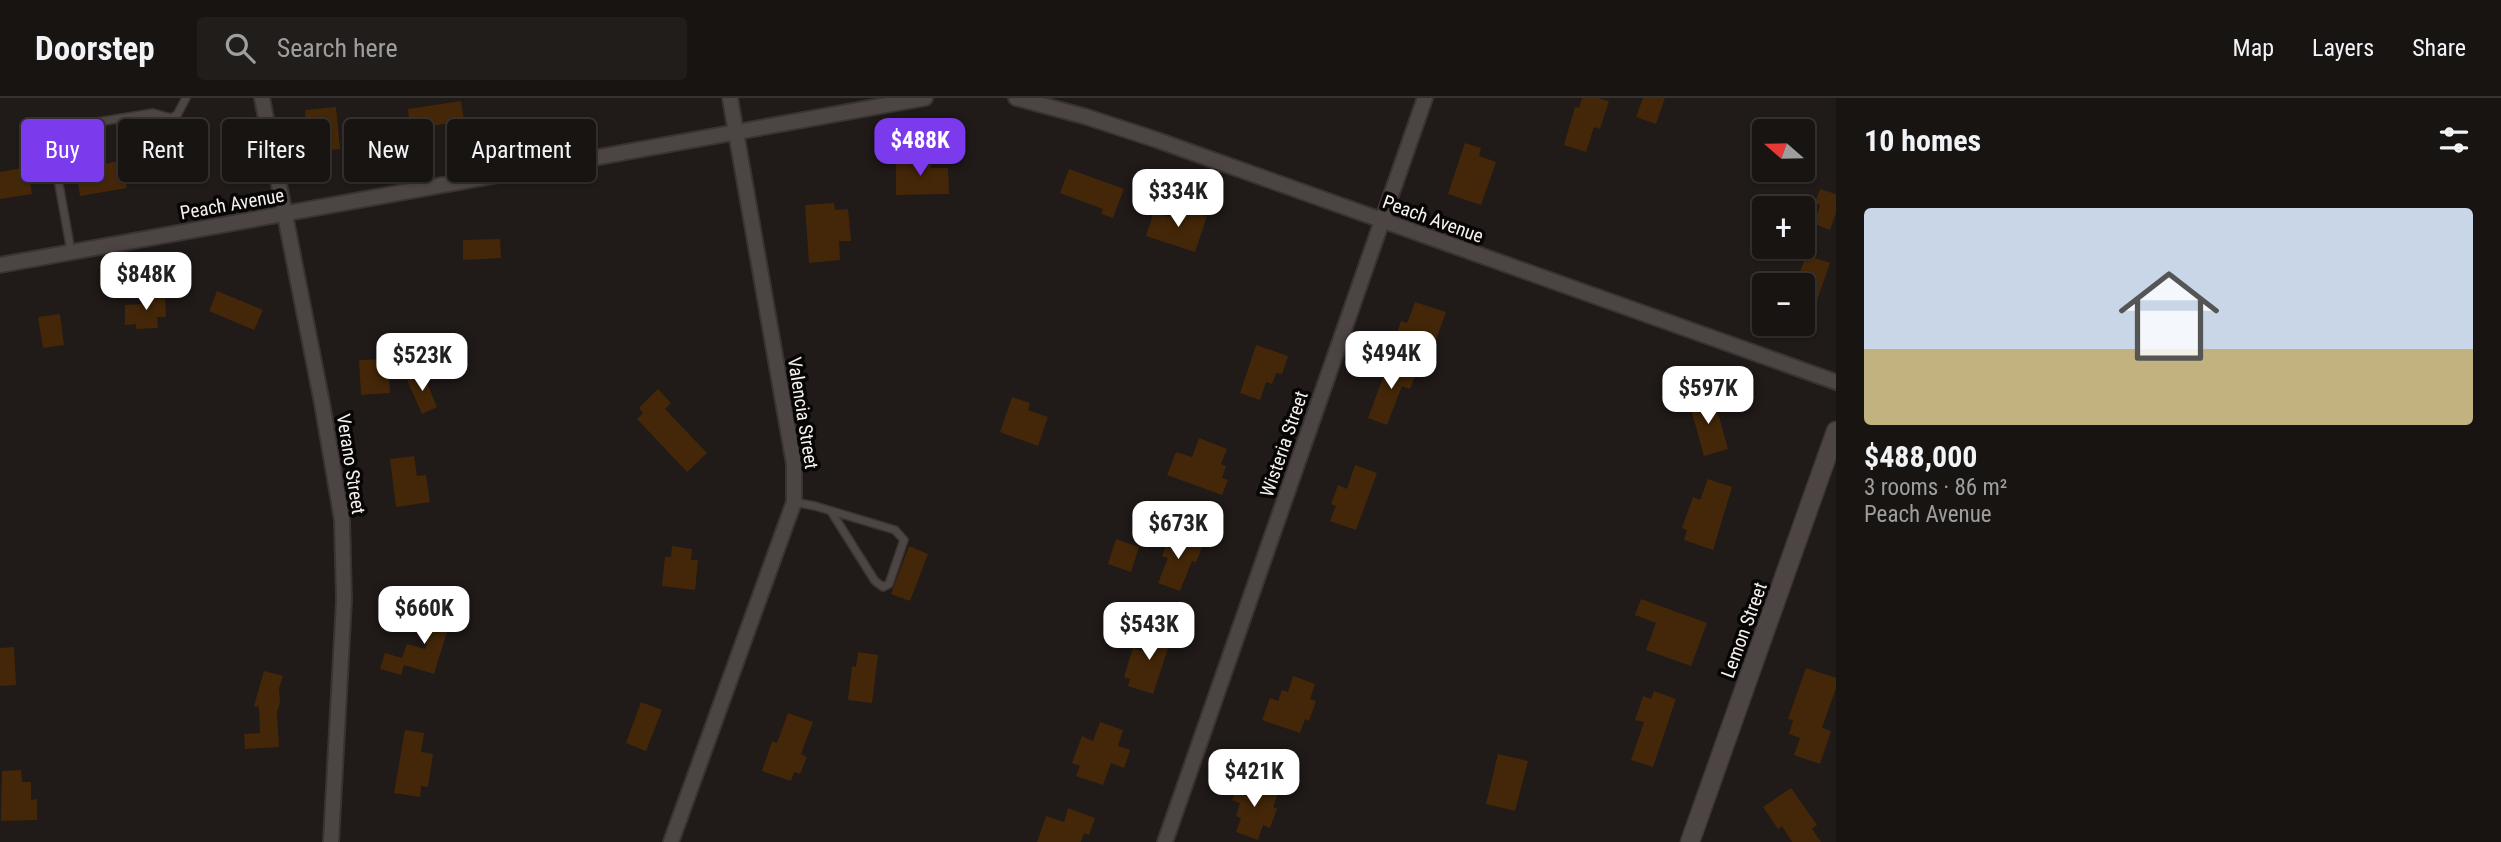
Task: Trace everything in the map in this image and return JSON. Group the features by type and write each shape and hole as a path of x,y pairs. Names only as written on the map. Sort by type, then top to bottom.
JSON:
{"street":[{"name":"Verano Street","path":"262,98 342,520 344,600 331,842"},
{"name":"Valencia Street","path":"671,842 794,502 794,464 730,98"},
{"name":"Peach Avenue","path":"0,265 925,98"},
{"name":"Peach Avenue","path":"1016,98 1157,140 1836,382"},
{"name":"Wisteria Street","path":"1165,842 1425,98"},
{"name":"Lemon Street","path":"1690,842 1836,431"}],"lane":[{"path":"71,251 52,146 53,138 60,128 153,113 171,118 177,114 186,98"},
{"path":"794,502 895,530 904,540 889,584 883,587 875,581 832,513"}],"building":[{"path":"1582,98 1609,101 1600,129 1594,127 1586,152 1564,145 1575,107 1579,108"},
{"path":"1643,98 1665,98 1656,124 1636,117"},
{"path":"461,101 464,119 447,119 447,124 433,126 433,119 409,119 408,109"},
{"path":"336,107 340,149 330,150 330,119 306,119 305,110"},
{"path":"1465,143 1481,148 1479,156 1496,162 1481,205 1448,194"},
{"path":"896,157 918,157 918,164 931,164 931,168 948,168 949,194 896,195"},
{"path":"118,161 118,182 126,182 127,188 80,196 78,182 104,182 104,164"},
{"path":"21,168 21,182 30,182 32,194 0,199 0,172"},
{"path":"1069,169 1124,189 1113,218 1101,214 1103,209 1060,193"},
{"path":"1820,189 1836,194 1836,213 1830,230 1815,224 1820,205 1815,203"},
{"path":"834,203 835,210 848,209 851,241 839,241 840,260 809,263 805,205"},
{"path":"1185,208 1207,216 1195,252 1146,236 1154,212 1169,217 1170,212 1182,217"},
{"path":"500,239 501,258 463,260 463,240"},
{"path":"1815,258 1830,263 1815,306 1815,273 1800,273 1805,259"},
{"path":"217,291 263,310 254,330 209,311"},
{"path":"165,294 166,317 157,317 158,328 136,329 136,324 125,325 125,305 146,304 145,295"},
{"path":"1415,302 1446,312 1432,351 1395,338 1401,321 1407,323"},
{"path":"60,314 64,345 43,348 38,317"},
{"path":"1256,345 1288,356 1282,374 1276,373 1272,384 1266,382 1260,400 1240,393"},
{"path":"388,359 390,393 361,395 359,360"},
{"path":"1389,361 1417,371 1410,389 1402,386 1387,425 1368,418"},
{"path":"423,373 437,407 422,414 407,380"},
{"path":"658,389 671,403 665,409 707,453 687,472 637,419 643,413 639,408"},
{"path":"1713,395 1728,449 1704,456 1689,402"},
{"path":"1012,397 1030,403 1028,410 1048,417 1038,446 1000,432"},
{"path":"1199,438 1227,449 1221,464 1226,466 1222,478 1228,480 1222,495 1167,475 1176,452 1192,457"},
{"path":"414,456 417,476 426,475 430,502 396,507 390,459"},
{"path":"1355,465 1377,473 1356,530 1330,521 1336,506 1331,504 1338,485 1347,489"},
{"path":"1708,479 1732,487 1713,550 1684,540 1687,530 1682,528 1693,497 1700,500"},
{"path":"1170,534 1202,547 1196,562 1192,561 1180,591 1158,583 1168,558 1162,556"},
{"path":"1116,539 1139,547 1131,572 1108,564"},
{"path":"672,546 692,549 691,560 698,560 695,590 662,586 665,557 671,557"},
{"path":"909,546 928,554 910,601 891,594"},
{"path":"1641,599 1707,623 1691,666 1646,650 1656,623 1635,615"},
{"path":"439,601 455,606 434,674 404,665 401,675 380,669 385,653 402,658 407,644 425,649"},
{"path":"1159,625 1174,630 1153,694 1128,686 1130,679 1124,677 1133,648 1145,652 1149,639 1154,641"},
{"path":"14,647 16,685 0,686 0,648"},
{"path":"858,652 878,655 872,703 848,700 852,666 856,667"},
{"path":"1806,668 1836,678 1836,688 1822,728 1831,731 1820,764 1794,755 1800,738 1789,734 1793,720 1788,719"},
{"path":"264,671 283,676 277,712 279,747 245,749 244,734 260,733 259,707 254,706"},
{"path":"1293,676 1315,684 1310,699 1316,701 1309,721 1305,719 1300,733 1262,720 1270,698 1278,701 1282,690 1288,692"},
{"path":"1654,691 1676,699 1653,767 1631,760 1644,722 1635,720 1643,696 1651,699"},
{"path":"641,702 662,710 646,751 626,743"},
{"path":"788,713 813,722 801,754 807,757 800,774 794,772 791,781 762,771 772,741 777,743"},
{"path":"1100,722 1123,730 1118,746 1130,750 1124,768 1111,763 1103,785 1076,776 1080,766 1072,763 1082,736 1093,741"},
{"path":"405,730 424,733 421,752 433,754 428,787 421,786 420,797 394,793"},
{"path":"1498,754 1528,761 1515,811 1486,804"},
{"path":"21,770 22,782 31,782 31,800 37,799 37,820 1,821 2,771"},
{"path":"1240,779 1278,794 1273,807 1277,809 1270,828 1263,825 1258,840 1236,832 1241,818 1236,816 1240,803 1232,800"},
{"path":"1791,788 1817,825 1812,829 1821,842 1792,842 1782,826 1778,829 1763,807"},
{"path":"1068,808 1095,818 1089,835 1084,833 1081,842 1037,842 1046,816 1064,822"}]}
